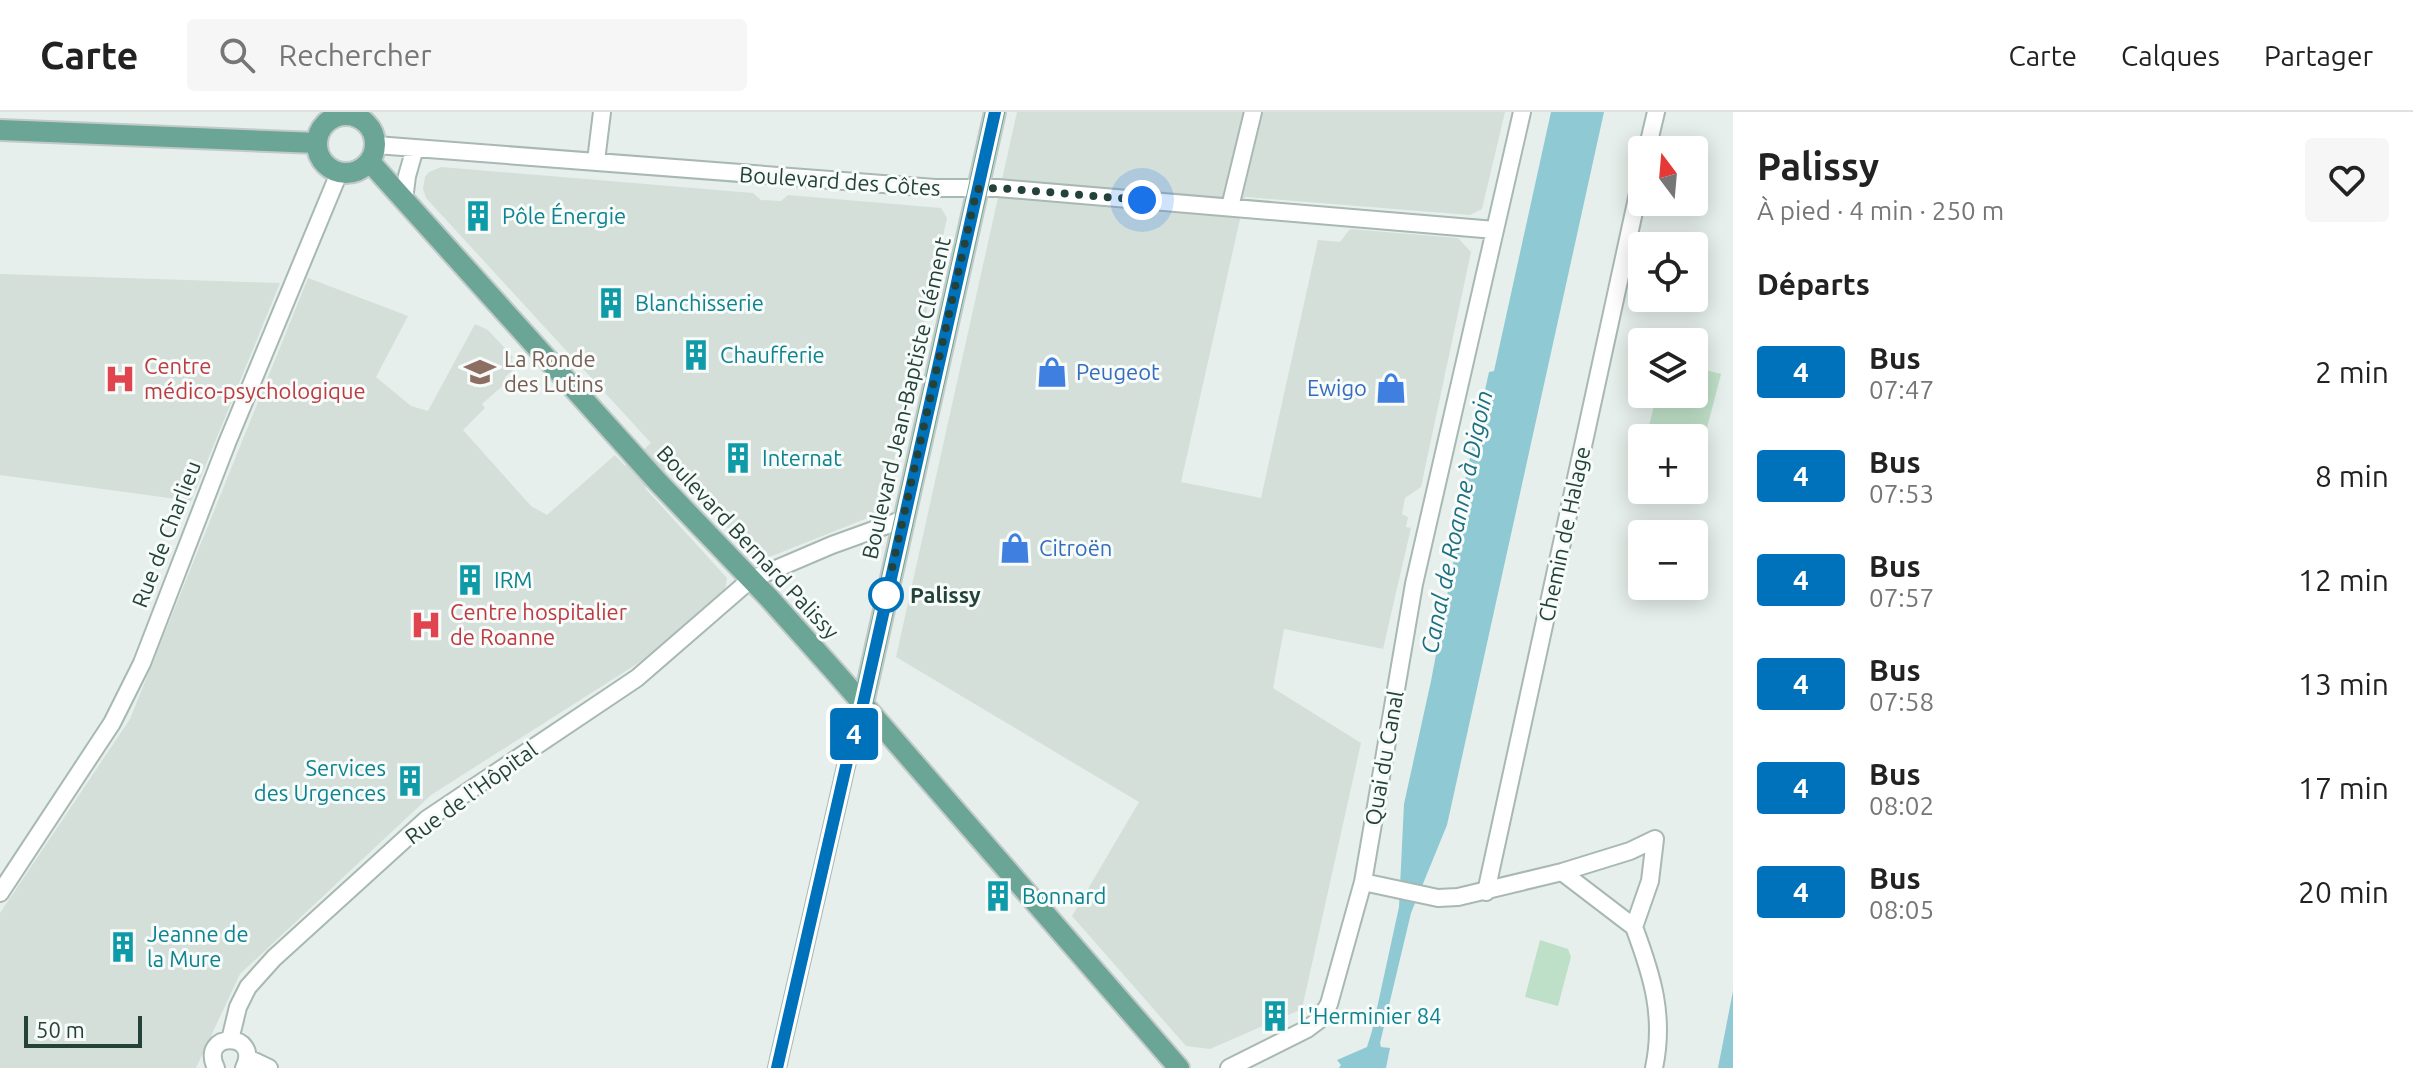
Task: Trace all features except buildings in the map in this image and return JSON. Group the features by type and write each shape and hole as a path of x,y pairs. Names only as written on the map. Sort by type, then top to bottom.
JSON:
{"main road":[{"name":"Boulevard Jean-Baptiste Clément","path":"863,704 995,112"},
{"path":"362,115 372,130 373,154 356,172 331,170 320,158 317,143 324,124 332,118 362,115"},
{"path":"0,130 317,143"},
{"name":"Boulevard Bernard Palissy","path":"373,154 404,200 863,704 1179,1068"}],"street":[{"path":"596,161 602,112"},
{"path":"1230,207 1253,112"},
{"name":"Quai du Canal","path":"1229,1068 1297,1035 1319,1020 1329,1004 1363,882 1414,584 1522,112"},
{"path":"1650,136 1656,112"},
{"path":"404,200 415,148"},
{"name":"Boulevard des Côtes","path":"373,154 415,148 935,188 998,188 1495,230"},
{"name":"Rue de Charlieu","path":"0,893 112,723 142,663 227,443 339,173"},
{"name":"Chemin de Halage","path":"1486,892 1633,216"},
{"name":"Rue de l'Hôpital","path":"216,1068 212,1061 214,1049 221,1042 230,1040 238,1007 248,987 274,958 427,819 637,678 750,580 904,519"},
{"name":"Boulevard Jean-Baptiste Clément","path":"777,1068 863,704"},
{"path":"1363,882 1438,898 1458,897 1562,872 1630,851 1655,839 1650,881 1634,927"},
{"path":"1562,872 1634,927 1651,971 1658,1015 1654,1068"},
{"path":"230,1040 241,1043 247,1053 246,1063 269,1068"}],"shaded area":[{"path":"1017,112 1505,112 1482,209 1470,215 1245,197 1181,482 1261,498 1318,240 1340,242 1350,229 1458,238 1471,252 1421,487 1405,498 1402,514 1408,517 1406,527 1411,528 1383,649 1284,629 1273,688 1361,743 1302,1009 1210,1049 1186,1046 1072,916 1139,802 896,657"},
{"name":"Centre hospitalier de Roanne","path":"441,167 753,193 761,200 781,201 788,195 941,208 947,218 884,506 875,515 762,560 755,558 670,466 645,488 727,578 725,590 643,660 431,795 240,974 196,1068 0,1068 0,913 130,719 308,278 408,316 376,377 411,406 428,411 475,324 488,330 513,357 511,360 517,367 505,377 508,381 482,404 485,408 463,430 531,506 547,515 615,455 625,466 651,443 426,198 423,189 425,177"},
{"name":"Centre médico-psychologique","path":"0,274 280,283 191,501 0,475"}],"green space":[{"path":"1708,371 1721,374 1708,424 1650,424 1654,408 1708,408"},
{"path":"1540,940 1568,949 1571,957 1558,1006 1525,997"}],"water":[{"name":"Canal de Roanne à Digoin","path":"1551,112 1604,112 1447,825 1411,913 1380,1043 1381,1047 1390,1048 1386,1068 1339,1068 1341,1065 1337,1060 1367,1047 1372,1031 1399,907 1404,804 1454,559 1448,557 1489,372 1494,371"},
{"path":"1733,991 1733,1068 1718,1068"}],"bus line":[{"name":"4","path":"777,1068 863,704 995,112"}],"place":[{"name":"Pôle Énergie","path":"478,216"},
{"name":"Blanchisserie","path":"611,303"},
{"name":"Chaufferie","path":"696,355"},
{"name":"La Ronde des Lutins","path":"480,372"},
{"name":"Peugeot","path":"1052,372"},
{"name":"Centre médico-psychologique","path":"120,379"},
{"name":"Ewigo","path":"1391,388"},
{"name":"Internat","path":"738,458"},
{"name":"Citroën","path":"1015,548"},
{"name":"IRM","path":"470,580"},
{"name":"Palissy","path":"886,595"},
{"name":"Centre hospitalier de Roanne","path":"426,625"},
{"name":"Services des Urgences","path":"410,781"},
{"name":"Bonnard","path":"998,896"},
{"name":"Jeanne de la Mure","path":"123,947"},
{"name":"L'Herminier 84","path":"1275,1016"}],"route":[{"path":"886,595 977,189 1142,200"}]}
